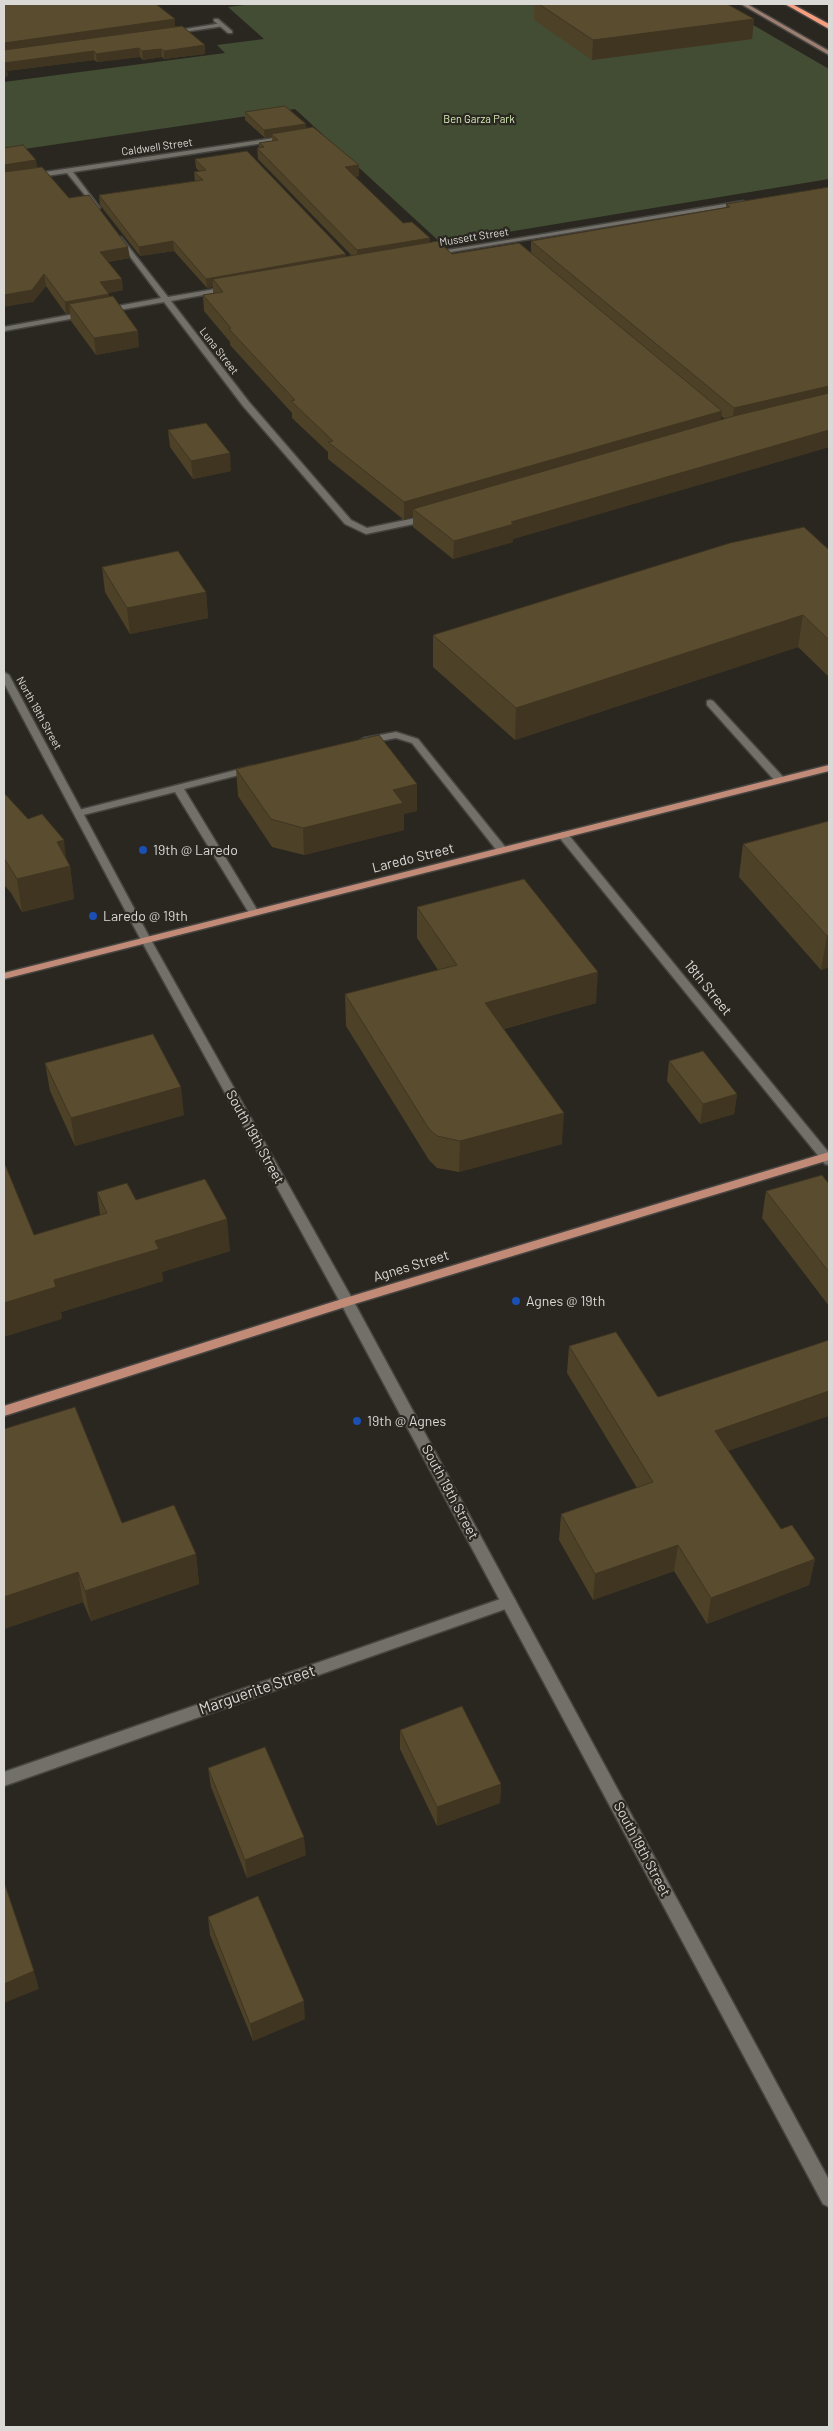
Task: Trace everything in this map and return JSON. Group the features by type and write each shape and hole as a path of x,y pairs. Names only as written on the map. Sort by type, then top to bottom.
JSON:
{"highway":[{"path":"788,4 829,27"}],"main road":[{"path":"744,4 829,53"},
{"name":"Laredo Street","path":"4,976 829,768"},
{"name":"Agnes Street","path":"4,1411 347,1302 828,1158"}],"street":[{"path":"216,20 230,32"},
{"path":"165,33 222,25"},
{"name":"Caldwell Street","path":"4,180 295,137"},
{"path":"240,145 246,152"},
{"path":"69,171 103,216"},
{"name":"Mussett Street","path":"421,255 751,202"},
{"name":"Luna Street","path":"114,231 246,404 348,522 366,531 435,517"},
{"path":"506,242 513,248"},
{"path":"4,329 241,286"},
{"name":"North 19th Street","path":"4,675 52,762"},
{"path":"710,703 780,780"},
{"path":"349,745 396,734 415,741 502,850"},
{"name":"South 19th Street","path":"52,762 146,940 347,1302 829,2198"},
{"path":"79,813 263,766"},
{"path":"178,788 254,913"},
{"name":"18th Street","path":"563,835 828,1158"},
{"name":"Marguerite Street","path":"4,1779 509,1602"}],"green space":[{"name":"Ben Garza Park","path":"253,4 717,4 829,69 829,179 441,243 295,109 4,152 4,82 225,53 217,45 264,39 228,7"}],"building":[{"path":"4,4 156,4 175,19 4,43"},
{"path":"539,4 727,4 754,19 593,40"},
{"path":"182,26 205,45 164,51 161,49 142,51 139,48 96,54 94,51 4,63 4,50"},
{"path":"285,106 306,124 264,130 245,112"},
{"path":"313,127 359,165 345,167 403,223 412,222 430,238 357,250 257,148 264,147 259,143 278,140 271,134"},
{"path":"23,145 36,160 4,165 4,148"},
{"path":"247,151 346,254 206,279 173,241 139,247 99,195 203,180 194,172 206,170 195,159"},
{"path":"42,167 69,198 89,195 128,247 100,252 122,279 100,282 109,294 65,302 44,274 32,290 4,295 4,172"},
{"path":"829,187 829,386 734,408 531,241 730,207 726,204"},
{"path":"438,241 452,254 519,243 722,411 404,502 328,442 333,441 291,401 295,400 229,329 231,328 203,295 223,292 213,279"},
{"path":"113,296 138,331 94,338 69,304"},
{"path":"829,393 829,430 511,522 514,524 454,541 413,509 734,416"},
{"path":"206,423 230,453 191,461 168,430"},
{"path":"804,527 829,550 829,640 803,615 516,708 433,635 730,543"},
{"path":"178,551 206,592 127,608 102,567"},
{"path":"379,735 417,784 393,790 403,803 303,828 271,819 236,769"},
{"path":"4,793 28,819 42,814 64,840 57,842 70,866 17,879 4,858"},
{"path":"829,821 829,935 827,936 743,844"},
{"path":"524,879 598,972 485,1003 564,1113 460,1141 437,1136 429,1129 345,994 457,965 417,907"},
{"path":"153,1034 181,1087 71,1118 45,1063"},
{"path":"703,1051 737,1094 703,1104 669,1061"},
{"path":"4,1162 34,1235 107,1213 97,1192 127,1183 136,1200 205,1179 227,1219 155,1241 159,1249 54,1280 56,1287 4,1303"},
{"path":"822,1175 829,1184 829,1272 766,1191"},
{"path":"616,1332 658,1397 829,1340 829,1391 715,1431 781,1529 792,1525 815,1559 711,1598 678,1545 595,1574 561,1514 653,1482 569,1346"},
{"path":"75,1407 122,1523 174,1505 196,1554 85,1591 78,1572 4,1597 4,1429"},
{"path":"462,1706 501,1784 437,1807 400,1730"},
{"path":"265,1747 304,1837 245,1860 208,1768"},
{"path":"4,1882 34,1971 4,1984"},
{"path":"258,1896 304,2001 250,2024 208,1917"}],"place":[{"name":"19th @ Laredo","path":"143,850"},
{"name":"Laredo @ 19th","path":"93,916"},
{"name":"Agnes @ 19th","path":"516,1301"},
{"name":"19th @ Agnes","path":"357,1421"}]}
